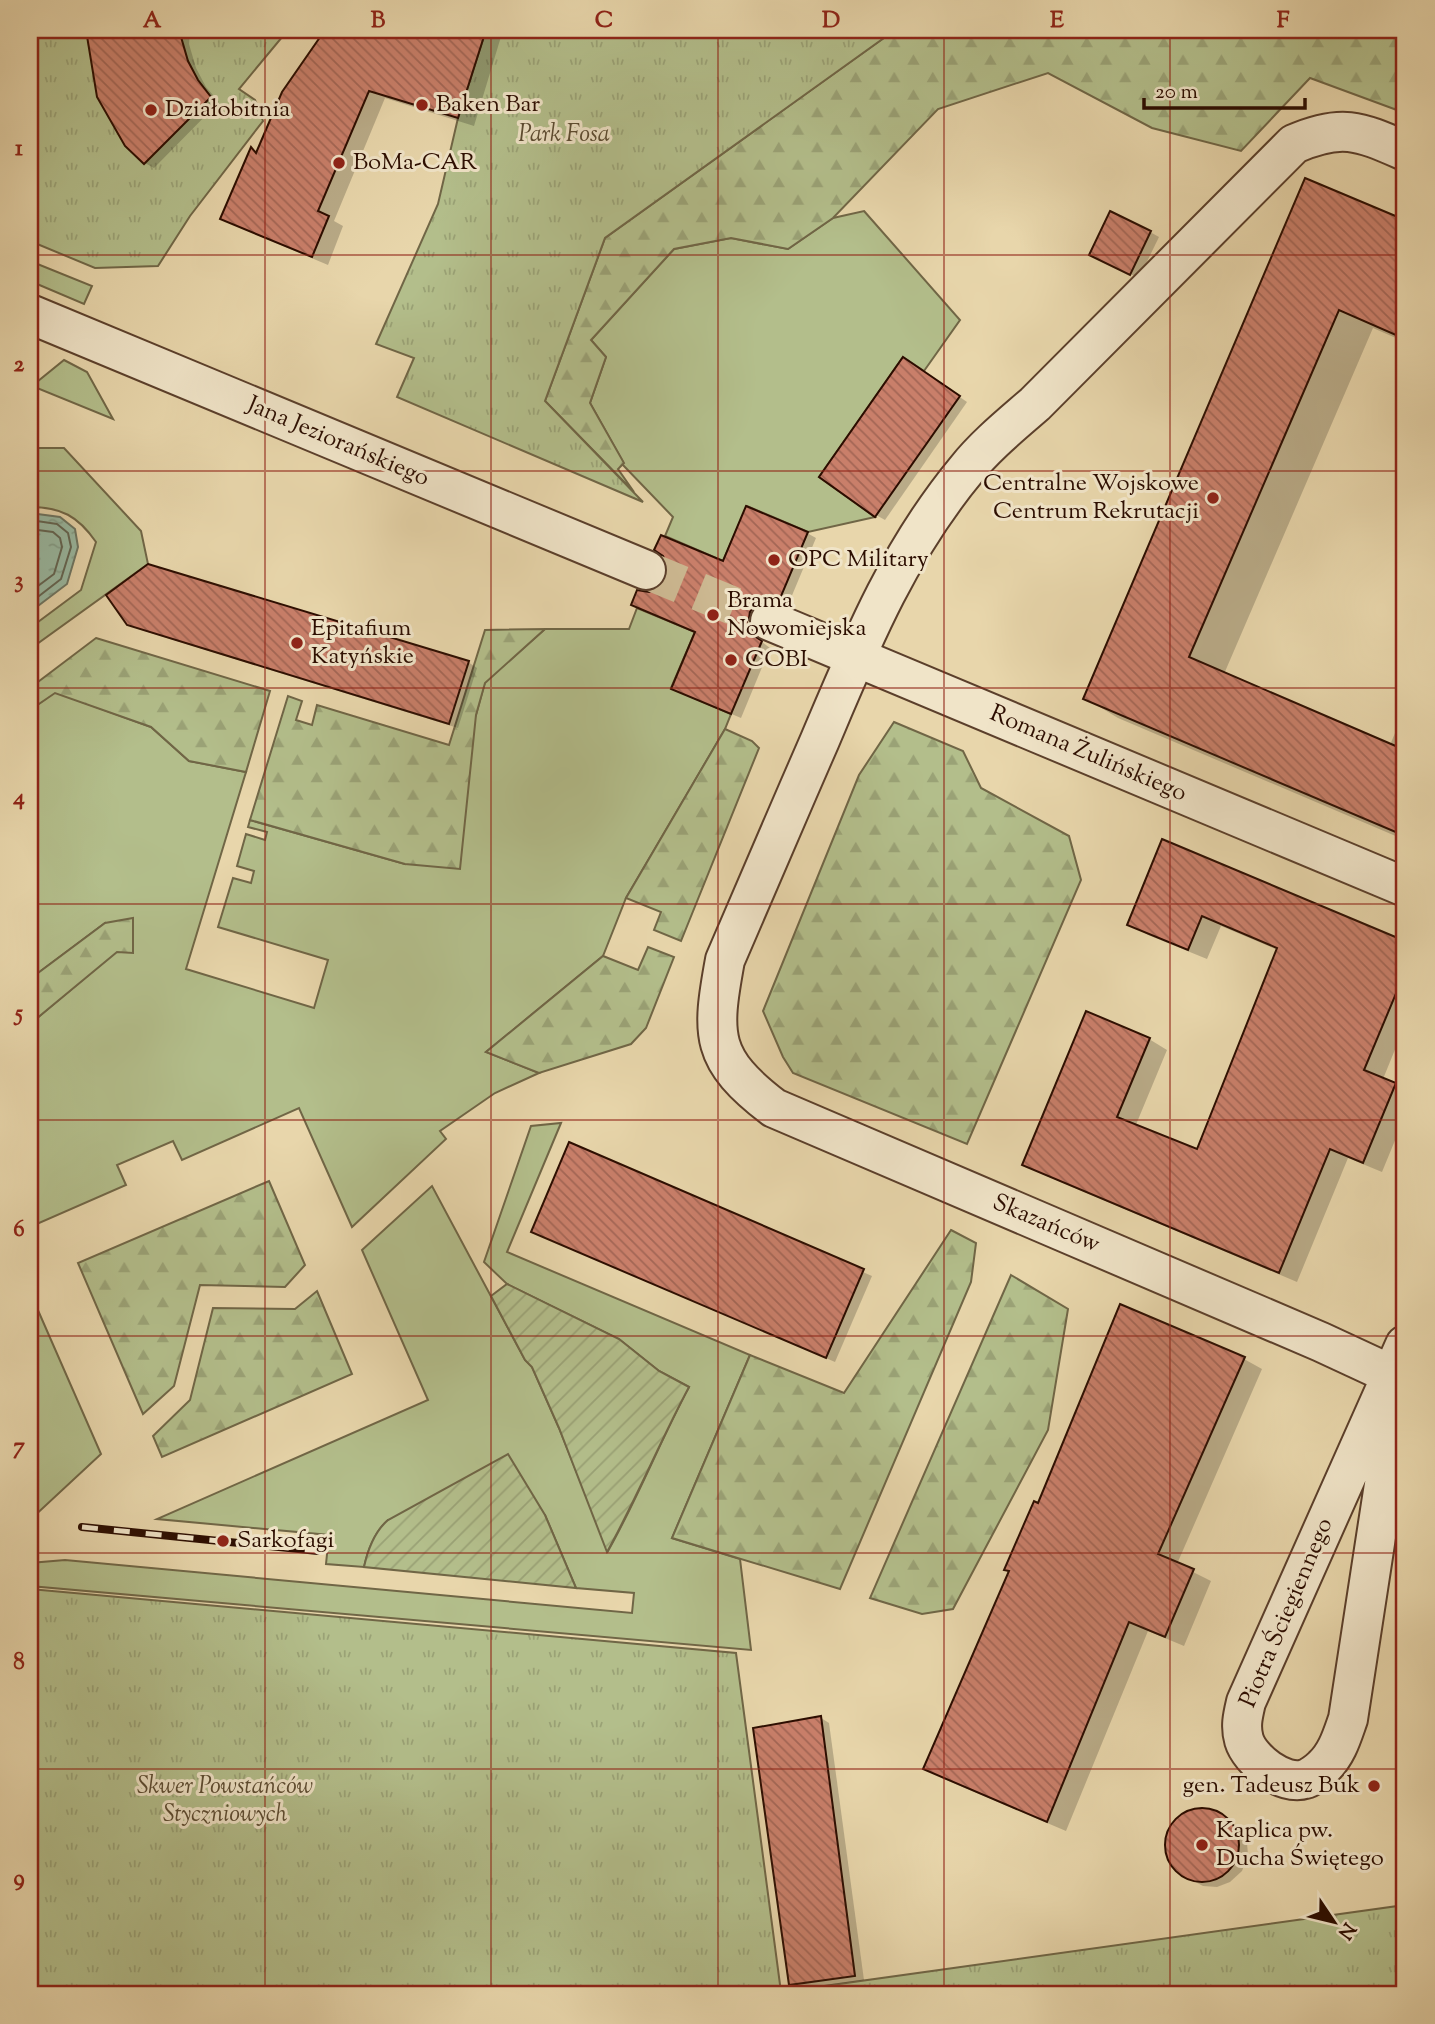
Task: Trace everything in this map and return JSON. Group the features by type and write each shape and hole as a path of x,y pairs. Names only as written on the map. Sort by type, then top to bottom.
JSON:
{"lane":[{"path":"855,657 887,586 928,520 966,470 996,437 1035,404 1277,158 1294,144 1332,131 1351,131 1370,136 1405,151"},
{"name":"Jana Jeziorańskiego","path":"30,314 646,570"},
{"name":"Romana Żulińskiego","path":"770,621 1405,887"},
{"name":"Skazańców","path":"855,657 725,960 718,996 716,1033 727,1062 752,1091 774,1108 1401,1367"},
{"name":"Piotra Ściegiennego","path":"1401,1367 1348,1719 1336,1752 1322,1768 1305,1779 1280,1776 1256,1760 1245,1742 1241,1724 1246,1702 1401,1367"}],"green space":[{"path":"30,30 288,30 239,89 255,100 263,121 190,216 158,266 95,268 30,241"},
{"name":"Park Fosa","path":"486,30 895,30 605,238 545,401 643,502 397,397 414,358 376,344 438,204 458,118"},
{"path":"895,30 1405,30 1405,113 1310,78 1241,151 1152,128 1048,73 938,109 833,218 788,249 731,238 674,249 591,340 606,357 590,403 624,463 618,469 634,492 545,401 605,238"},
{"path":"864,211 960,320 924,371 903,357 819,477 875,517 808,532 747,506 723,561 665,536 673,517 622,464 590,403 606,357 591,340 674,249 731,238 788,249 833,218"},
{"path":"30,261 92,286 84,304 30,281"},
{"path":"64,360 87,372 113,419 32,386"},
{"path":"30,448 64,448 141,531 148,564 30,649 30,628 81,590 96,542 68,515 51,509 30,507"},
{"path":"637,608 695,632 671,688 731,714 725,729 626,898 603,956 486,1052 539,1073 495,1093 440,1131 446,1139 352,1227 299,1108 182,1160 173,1141 117,1165 126,1185 30,1227 30,1024 117,951 105,923 30,979 30,710 55,692 151,727 189,761 246,772 186,969 314,1008 328,960 218,927 233,878 251,883 254,871 237,866 246,834 265,840 267,832 248,827 250,820 405,864 476,715 485,682 545,629 629,629"},
{"path":"545,629 485,683 476,715 460,869 405,864 250,820 288,696 302,701 296,720 312,725 317,705 449,745 485,630"},
{"path":"96,638 270,691 246,772 189,761 151,727 55,693 30,710 30,688"},
{"path":"894,722 963,751 981,788 1069,836 1081,880 967,1144 793,1073 763,1011 859,775"},
{"path":"725,729 752,741 759,748 681,941 654,930 661,912 626,898"},
{"path":"133,918 133,953 117,952 30,1024 30,979 105,923"},
{"path":"648,947 674,957 646,1028 631,1044 539,1073 486,1052 603,956 638,970"},
{"path":"561,1123 507,1252 750,1355 672,1538 740,1559 751,1650 30,1586 30,1563 65,1560 632,1613 634,1593 576,1588 545,1515 388,1520 372,1541 364,1567 326,1564 329,1535 157,1519 428,1400 362,1250 432,1186 525,1360 532,1367 608,1551 689,1387 659,1371 619,1339 507,1284 484,1262 531,1126"},
{"path":"269,1181 305,1265 285,1287 200,1285 174,1386 143,1414 78,1263"},
{"path":"951,1230 976,1243 971,1282 840,1589 672,1538 750,1355 844,1393"},
{"path":"1011,1275 1068,1309 1048,1430 953,1609 922,1614 870,1598"},
{"path":"507,1284 619,1339 659,1371 689,1387 607,1552 559,1428 532,1367 525,1360 491,1296"},
{"path":"317,1291 352,1374 162,1457 153,1436 190,1400 213,1308 295,1309"},
{"path":"30,1292 101,1454 30,1520"},
{"path":"508,1454 545,1515 576,1588 364,1567 372,1541 388,1520"},
{"name":"Skwer Powstańców Styczniowych","path":"30,1589 736,1653 781,1992 1405,1905 1405,1994 30,1994"}],"water":[{"path":"30,513 60,517 75,529 78,547 67,584 30,612"}],"building":[{"name":"Działobitnia","path":"86,30 179,30 188,61 211,97 144,164 125,146 97,97"},
{"path":"325,30 486,30 458,118 369,91 318,211 329,216 312,257 220,219 251,147 256,153 282,92"},
{"name":"Centralne Wojskowe Centrum Rekrutacji","path":"1305,178 1405,220 1405,339 1339,310 1189,657 1405,750 1405,836 1083,699"},
{"path":"1110,211 1151,231 1130,275 1089,255"},
{"path":"903,357 960,396 875,517 819,477"},
{"name":"Brama Nowomiejska","path":"746,506 808,532 779,601 767,599 756,604 750,612 748,624 753,635 762,641 731,714 671,689 695,632 631,605 637,590 649,592 659,588 666,579 668,567 663,556 654,550 661,535 723,561"},
{"name":"Epitafium Katyńskie","path":"148,564 469,661 449,724 127,625 106,595"},
{"path":"1162,839 1405,941 1405,972 1364,1070 1396,1083 1363,1163 1330,1149 1279,1273 1022,1165 1086,1011 1150,1038 1117,1117 1197,1149 1277,948 1202,916 1188,950 1127,925"},
{"path":"569,1142 864,1269 826,1358 531,1232"},
{"path":"1120,1304 1245,1357 1158,1554 1194,1569 1165,1637 1129,1622 1047,1822 923,1769 1009,1571 1004,1570 1034,1501 1038,1503"},
{"path":"821,1716 855,1976 789,1985 753,1728"},
{"name":"Kaplica pw. Ducha Świętego","path":"1202,1808 1223,1814 1233,1824 1239,1845 1233,1866 1223,1876 1202,1882 1181,1876 1171,1866 1165,1845 1171,1824 1181,1814"}],"tunnel":[{"path":"646,570 770,621"}],"railway":[{"path":"82,1527 318,1551"}],"place":[{"name":"Baken Bar","path":"422,105"},
{"name":"Działobitnia","path":"151,110"},
{"name":"BoMa-CAR","path":"339,163"},
{"name":"Centralne Wojskowe Centrum Rekrutacji","path":"1213,498"},
{"name":"OPC Military","path":"774,560"},
{"name":"Brama Nowomiejska","path":"713,615"},
{"name":"Epitafium Katyńskie","path":"297,643"},
{"name":"COBI","path":"731,660"},
{"name":"Sarkofagi","path":"223,1541"},
{"name":"gen. Tadeusz Buk","path":"1374,1786"},
{"name":"Kaplica pw. Ducha Świętego","path":"1202,1845"}]}
